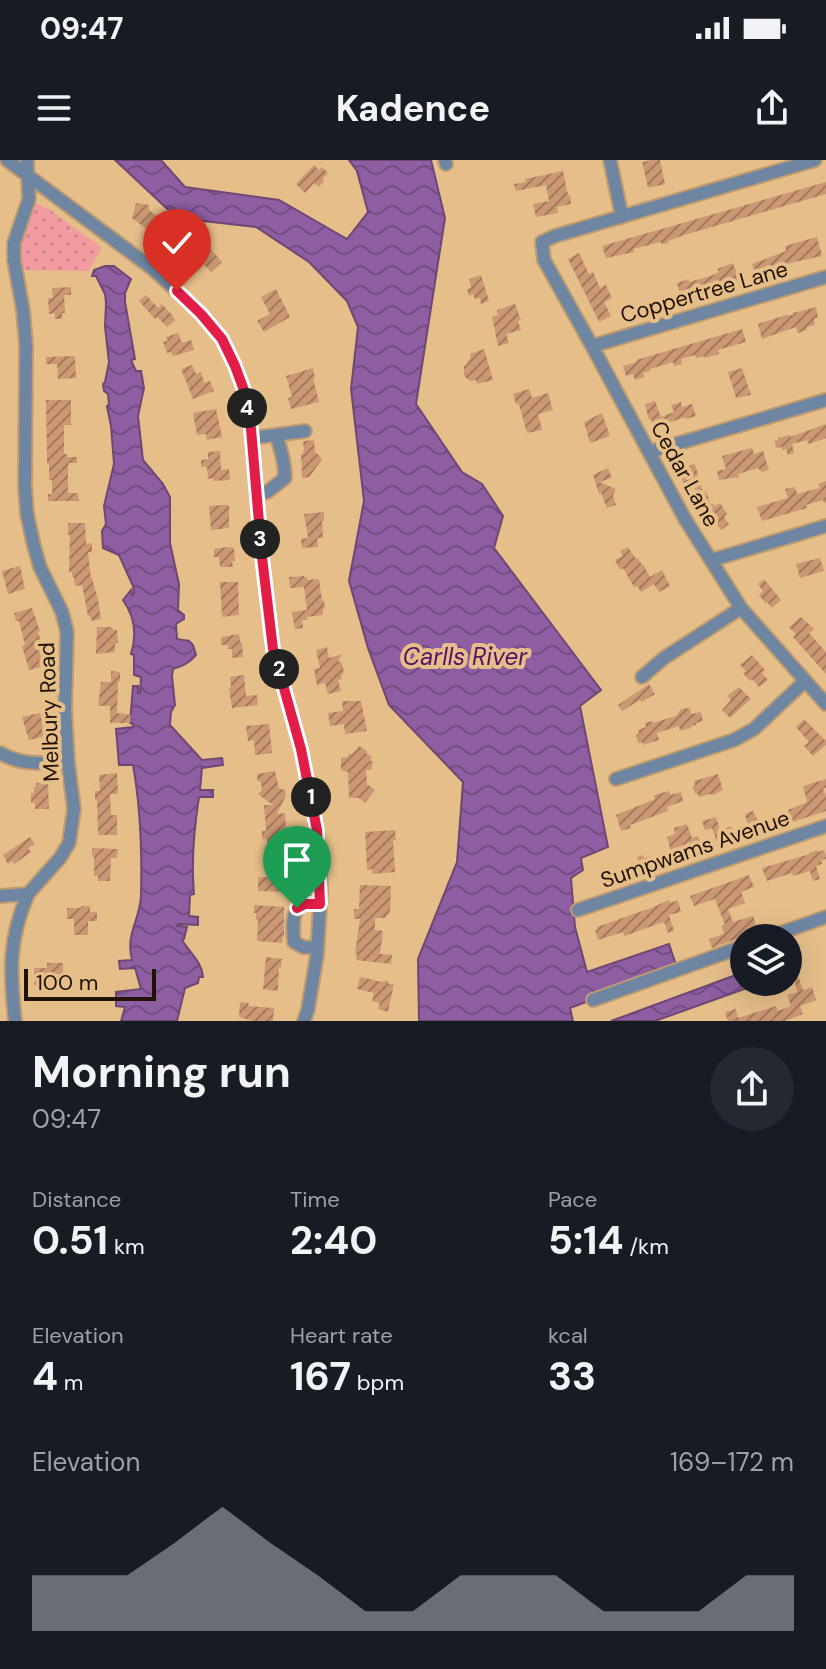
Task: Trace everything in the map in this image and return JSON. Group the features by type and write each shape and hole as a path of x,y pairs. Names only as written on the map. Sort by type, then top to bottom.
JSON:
{"street":[{"path":"7,160 153,269 201,314 222,339 245,393 273,649 301,749 317,830 320,904 317,948 304,1021"},
{"name":"Melbury Road","path":"27,160 29,199 14,243 26,345 25,487 27,514 40,567 62,612 67,632 65,710 74,809 69,843 28,894"},
{"path":"610,160 622,217 799,162 815,160"},
{"name":"Cedar Lane","path":"622,217 542,242 544,260 685,519 741,608 826,704"},
{"name":"Coppertree Lane","path":"592,346 826,277"},
{"path":"649,452 826,400"},
{"path":"252,438 305,431"},
{"path":"257,494 267,492 285,478 282,450 276,435"},
{"path":"712,560 826,526"},
{"path":"642,677 664,658 741,608"},
{"path":"616,779 734,740 754,729 805,681"},
{"path":"0,753 17,761 35,764 68,762"},
{"name":"Sumpwams Avenue","path":"578,910 826,826"},
{"path":"0,896 28,894 13,937 11,964 15,1021"},
{"path":"317,948 303,947 294,942 294,924 295,913 300,906 320,904"},
{"path":"802,925 826,917"},
{"path":"593,1000 730,951"}],"shaded area":[{"path":"33,202 49,209 102,248 88,271 20,270 20,240"}],"water":[{"name":"Carlls River","path":"115,160 161,160 185,187 279,200 347,239 368,212 357,171 349,160 431,160 445,218 416,404 462,472 482,484 503,516 494,548 601,690 580,706 608,847 581,858 583,870 571,878 575,927 587,972 669,944 677,968 570,1008 573,1021 419,1021 418,959 457,862 463,782 389,705 368,648 349,581 364,501 351,389 358,327 347,301 309,262 256,227 177,218"},
{"path":"114,266 131,279 125,302 135,359 131,360 136,371 141,371 144,388 138,416 143,460 170,497 170,543 179,584 178,610 184,615 184,619 176,624 177,639 189,641 196,655 186,664 173,669 175,705 170,725 202,760 222,758 223,765 202,768 200,790 213,790 213,797 199,797 196,821 194,894 190,895 189,916 198,917 198,925 177,926 187,927 182,940 198,962 203,977 199,977 198,983 185,988 177,1021 121,1021 125,1007 116,1006 116,992 141,989 135,968 120,969 119,961 132,960 130,942 140,903 141,862 133,765 119,765 116,729 133,727 130,723 133,686 138,686 140,693 141,677 134,675 134,655 131,654 134,626 123,600 131,590 134,594 133,586 119,555 103,548 102,531 106,524 104,506 114,464 108,394 103,384 109,362 105,294 96,276 92,276 94,270"},
{"path":"730,977 730,994 655,1021 611,1021"}],"building":[{"path":"660,160 665,184 648,188 642,162"},
{"path":"314,165 328,173 319,187 314,183 305,193 296,184"},
{"path":"563,171 571,204 557,207 558,213 536,217 533,204 549,201 546,185 516,191 514,184"},
{"path":"826,182 826,194 684,235 669,243 661,242 606,258 602,246"},
{"path":"136,203 149,205 149,210 165,222 159,231 157,229 153,234 132,218"},
{"path":"817,237 822,256 755,275 752,264 786,251 785,246"},
{"path":"201,238 222,262 211,272 189,250"},
{"path":"579,253 589,274 593,272 600,288 606,285 612,298 604,302 611,316 599,322 568,259"},
{"path":"733,263 739,280 681,297 677,283 711,276 719,272 717,269"},
{"path":"481,275 489,301 481,304 480,298 475,299 473,294 469,296 467,289 471,288 469,279"},
{"path":"71,287 71,295 64,295 65,313 62,313 62,319 55,319 55,313 49,314 48,298 53,298 52,288"},
{"path":"276,289 290,317 264,332 257,321 270,314 261,297"},
{"path":"146,295 158,308 162,304 175,320 167,327 157,317 155,319 139,301"},
{"path":"515,304 521,330 506,334 509,343 498,346 492,317 498,315 497,310"},
{"path":"816,307 818,317 814,319 815,325 807,327 807,330 798,333 796,327 762,339 758,324"},
{"path":"742,329 746,342 718,350 719,354 681,359 682,364 674,366 673,362 650,369 643,373 644,377 635,380 633,374 626,376 623,366 636,360"},
{"path":"178,333 182,343 191,340 194,350 173,356 171,352 167,353 163,342 168,341 166,337"},
{"path":"484,349 493,380 477,384 476,380 470,381 464,376 464,366 470,354"},
{"path":"75,356 76,378 58,379 57,364 46,364 46,357"},
{"path":"192,365 196,374 201,372 204,383 210,381 214,391 193,399 181,369"},
{"path":"313,368 319,402 291,409 288,398 292,397 286,376"},
{"path":"742,368 751,395 736,398 728,372"},
{"path":"529,389 532,398 548,393 553,410 538,414 542,430 527,433 513,394"},
{"path":"46,400 71,400 71,425 64,425 64,454 77,457 77,463 69,463 68,466 68,493 78,493 79,501 48,501 48,494 52,494 52,480 49,480 47,464"},
{"path":"655,401 661,417 674,412 671,405 681,402 682,407 692,404 696,416 654,428 645,404"},
{"path":"216,409 222,437 207,440 206,434 197,435 193,413"},
{"path":"602,413 610,436 590,443 584,422"},
{"path":"826,424 826,438 809,444 807,440 792,444 794,453 788,455 786,449 776,448 778,438"},
{"path":"314,440 315,452 322,460 309,477 302,478 303,441"},
{"path":"752,448 754,454 763,451 769,470 762,472 758,468 738,474 739,477 719,480 717,471 726,469 722,456"},
{"path":"220,451 221,470 229,469 230,480 213,481 213,478 208,479 207,467 201,467 201,460 208,459 208,452"},
{"path":"695,464 703,493 706,492 711,505 720,503 727,514 724,517 729,524 721,530 705,508 702,509 693,484 684,486 681,475 687,473 685,467"},
{"path":"608,468 612,478 599,482 616,489 613,495 616,505 607,508 593,475"},
{"path":"826,481 826,502 823,500 806,505 807,508 762,521 757,507 788,498 785,489 795,487 797,494 820,488 818,484"},
{"path":"229,505 229,528 211,530 209,506"},
{"path":"324,512 323,538 317,538 318,547 302,548 301,539 308,538 304,514"},
{"path":"68,523 85,523 86,544 92,543 92,552 88,552 91,578 101,619 92,621 88,616 82,585 75,586 72,572 69,572"},
{"path":"628,547 650,577 662,570 670,586 659,592 654,584 641,592 637,586 634,587 615,560 623,556 620,551"},
{"path":"234,548 233,567 220,567 219,557 214,557 214,549"},
{"path":"820,558 824,571 800,578 796,564"},
{"path":"20,566 25,589 8,594 2,571"},
{"path":"304,576 307,580 319,579 325,608 323,615 307,617 307,620 302,620 303,628 295,629 292,612 307,610 304,587 290,588 289,577"},
{"path":"764,579 781,600 772,608 759,595 763,591 758,584"},
{"path":"220,582 238,582 239,615 222,617"},
{"path":"32,608 40,631 45,666 29,670 19,621 16,621 14,613"},
{"path":"801,617 814,629 809,633 826,652 826,674 793,637 796,634 789,627"},
{"path":"97,627 117,630 115,652 96,654"},
{"path":"239,634 243,657 232,658 232,649 221,645 221,637"},
{"path":"327,647 329,658 342,654 338,661 342,663 344,672 342,679 338,680 341,691 328,694 325,683 317,685 314,669 320,668 316,650"},
{"path":"752,655 765,670 762,673 768,680 759,687 743,673 746,671 740,665"},
{"path":"111,671 120,672 117,713 131,715 130,723 110,723 110,706 98,706 101,682 111,682"},
{"path":"244,675 246,696 257,695 258,705 232,708 230,677"},
{"path":"649,684 655,694 622,711 618,705"},
{"path":"739,687 751,699 730,718 722,710 731,700 727,696"},
{"path":"342,701 361,701 367,731 345,734 344,724 330,726 328,713 343,711"},
{"path":"686,708 690,709 691,714 701,712 703,721 680,731 679,726 657,733 659,740 643,745 642,742 638,743 636,735 639,734 638,730 646,727 645,723 676,716"},
{"path":"40,713 45,736 29,740 22,717"},
{"path":"804,719 826,741 826,745 813,756 804,746 809,742 796,727"},
{"path":"269,724 272,753 255,755 254,740 248,741 246,726"},
{"path":"359,746 367,751 373,762 371,770 366,770 367,784 375,790 365,803 359,798 349,798 348,772 341,770 341,758 348,757"},
{"path":"275,771 279,788 285,790 286,795 277,814 285,813 286,828 283,829 284,848 273,849 272,844 267,844 267,839 262,839 262,831 266,831 264,805 273,805 258,794 262,790 257,774"},
{"path":"117,773 118,794 110,794 111,815 117,815 117,835 98,835 95,791 100,791 99,775"},
{"path":"718,774 723,790 699,797 695,794 694,781"},
{"path":"826,779 826,788 823,788 826,811 751,836 745,814 753,811 759,823 789,813 788,810 807,802 803,786"},
{"path":"48,782 49,809 35,809 35,803 31,803 31,793 34,793 36,783"},
{"path":"669,791 670,795 681,792 683,801 667,807 668,811 621,831 616,815 655,799 654,795"},
{"path":"716,817 720,830 731,826 736,842 719,848 712,828 705,830 702,821"},
{"path":"687,824 692,838 698,836 703,856 694,859 689,846 671,852 667,837 675,834 674,828"},
{"path":"395,830 395,872 372,874 372,869 367,870 365,832"},
{"path":"30,837 35,844 28,848 31,852 14,864 12,861 8,864 3,855"},
{"path":"92,848 118,849 117,858 111,858 110,881 98,881 98,876 94,876"},
{"path":"824,850 826,856 821,860 822,864 816,866 820,879 813,881 810,871 767,881 762,868"},
{"path":"658,854 662,866 658,870 635,873 632,864 639,862 637,857"},
{"path":"269,861 286,861 290,892 258,891 258,877 269,877"},
{"path":"749,875 754,887 741,892 745,903 728,909 733,922 753,916 756,924 730,924 730,941 712,948 709,939 724,934 722,926 725,925 715,899 694,906 690,896"},
{"path":"360,885 391,886 390,912 385,918 375,918 375,930 383,931 380,954 392,955 391,964 356,960 360,919 354,919 354,909 359,909"},
{"path":"669,900 670,903 678,900 681,912 669,915 674,931 668,933 664,922 624,936 623,932 598,940 597,927"},
{"path":"254,905 284,907 282,943 257,941 258,920"},
{"path":"90,906 90,912 97,912 97,921 88,921 88,935 74,935 74,919 67,919 67,908"},
{"path":"266,957 282,959 278,991 263,989"},
{"path":"47,963 63,963 63,974 49,974 49,985 34,985 34,968 47,968"},
{"path":"360,977 383,982 387,980 389,984 394,984 388,1012 378,1009 380,1003 372,1001 374,993 357,989"},
{"path":"802,987 803,990 812,987 816,1000 800,1006 803,1014 785,1021 728,1021 725,1012 736,1009 738,1018 776,1006 778,1011 791,1006 787,996 802,996"},
{"path":"240,1002 249,1003 248,1006 274,1008 273,1021 239,1017"}],"route":[{"path":"177,291 222,339 245,393 273,649 301,749 317,830 320,904 305,904 297,908"}]}
